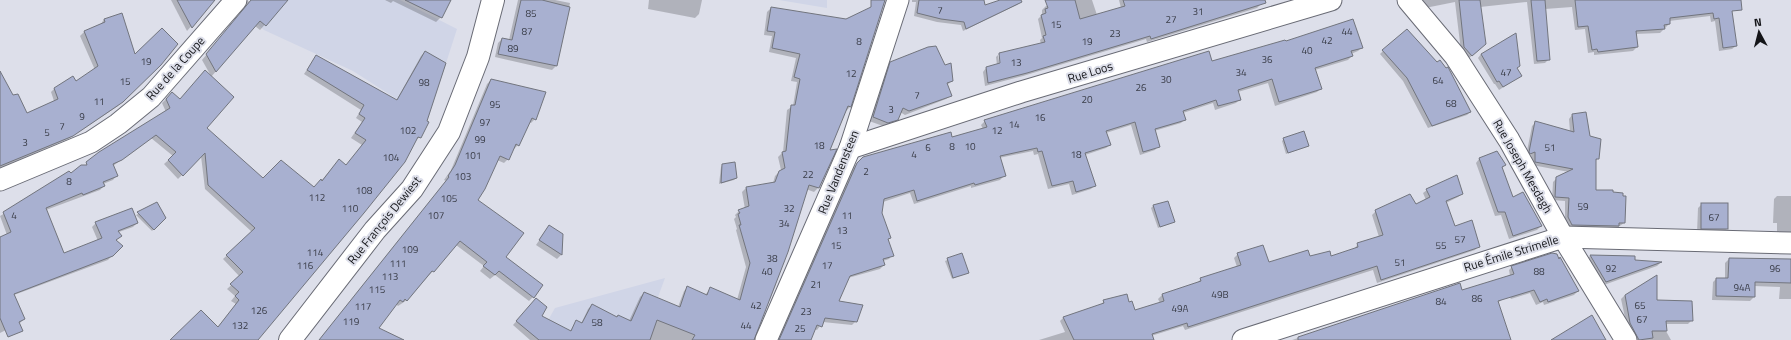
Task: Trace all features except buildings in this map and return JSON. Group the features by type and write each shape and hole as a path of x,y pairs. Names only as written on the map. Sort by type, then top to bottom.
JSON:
{"street":[{"name":"Rue de la Coupe","path":"0,180 91,142 118,124 151,97 236,0"},
{"name":"Rue François Dewiest","path":"290,340 375,230 412,189 449,132 478,57 493,0"},
{"name":"Rue Vandensteen","path":"766,340 850,148 898,0"},
{"name":"Rue Loos","path":"850,148 1021,92 1331,0"},
{"name":"Rue Joseph Mesdagh","path":"1408,0 1456,56 1509,140 1563,237 1626,340"},
{"name":"Rue Émile Strimelle","path":"1243,340 1563,237 1791,243"}],"shaded area":[{"path":"254,0 400,0 457,29 428,119 353,71 264,30 244,12"},
{"path":"779,0 827,0 827,8"},
{"path":"665,278 642,340 537,340 555,308"}]}
